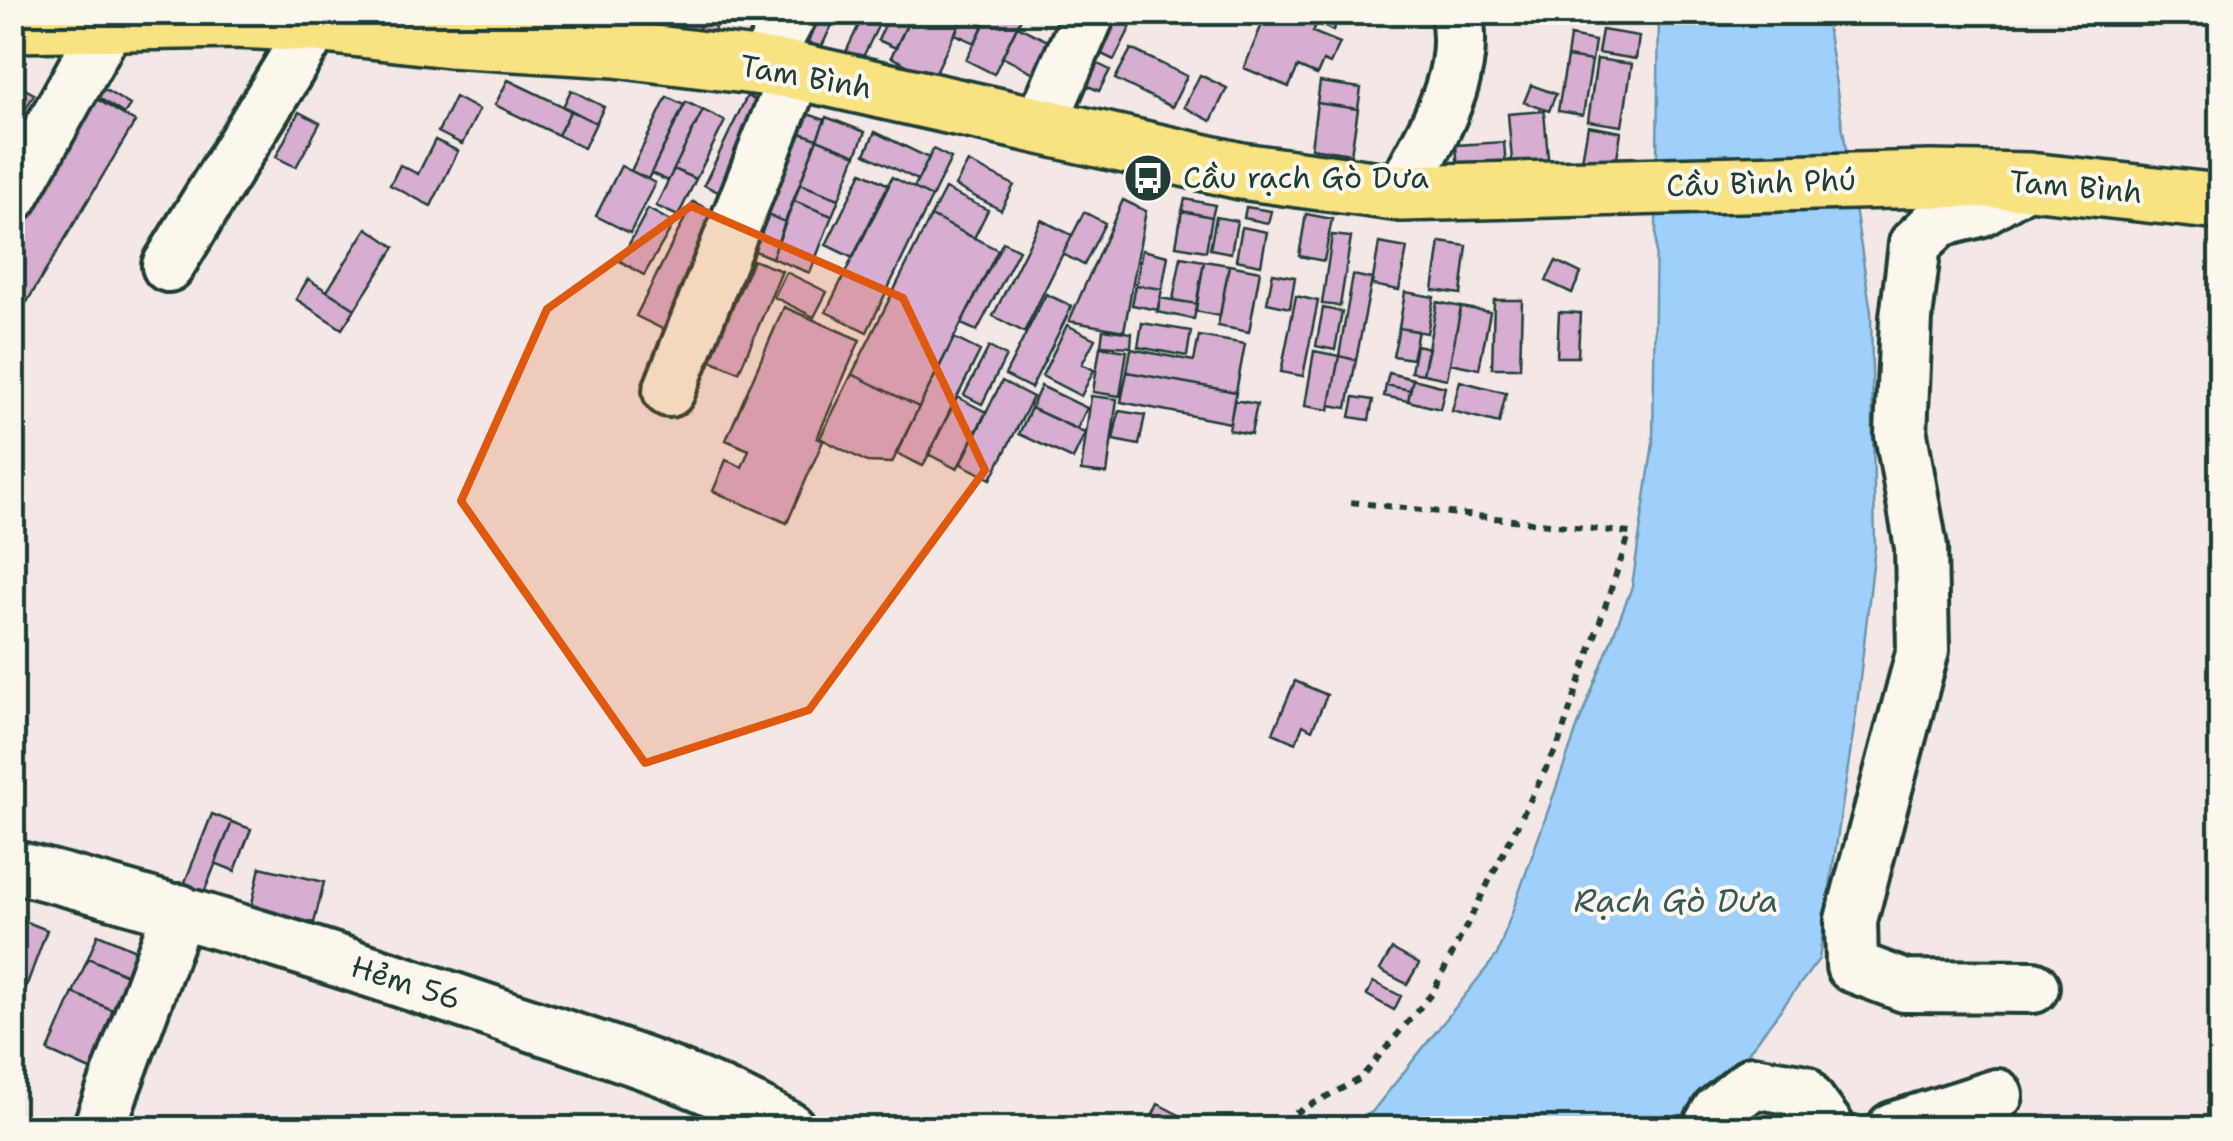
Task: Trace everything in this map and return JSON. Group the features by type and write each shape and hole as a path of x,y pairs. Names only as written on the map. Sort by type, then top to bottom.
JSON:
{"main road":[{"name":"Tam Bình","path":"12,24 142,19 455,26 779,69 1241,171 1400,193 1590,188"},
{"name":"Tam Bình","path":"1931,178 2029,181 2220,202"},
{"name":"Cầu Bình Phú","path":"1590,188 1931,178"}],"street":[{"path":"670,392 779,69 792,12"},
{"path":"1040,126 1090,12"},
{"path":"1400,193 1455,88 1459,25 1456,12"},
{"path":"12,197 142,19"},
{"path":"168,266 316,24"},
{"path":"2029,181 1979,210 1939,222 1915,244 1906,318 1901,434 1921,547 1923,650 1851,920 1852,966 1905,986 2033,986"},
{"name":"Hẻm 56","path":"12,866 179,910 406,982 650,1066 789,1128"},
{"path":"99,1128 179,910"},
{"path":"1708,1128 1718,1111 1753,1082 1801,1090 1830,1128"},
{"path":"1893,1128 1997,1095"}],"path":[{"path":"1267,1128 1360,1079 1433,992 1558,746 1630,533 1350,502"}],"highlighted area":[{"path":"691,206 903,298 985,470 809,710 645,763 461,501 547,309"}],"water":[{"name":"Rạch Gò Dưa","path":"1659,13 1825,13 1871,312 1875,547 1856,714 1819,959 1691,1128 1343,1128 1372,1112 1497,955 1632,587 1653,443"}],"building":[{"path":"597,12 635,12 626,30 595,16"},
{"path":"670,12 705,12 696,36 666,25"},
{"path":"705,12 721,12 710,41 696,36"},
{"path":"803,12 838,12 821,48 793,34"},
{"path":"865,12 885,12 860,63 844,56"},
{"path":"891,12 913,12 896,48 878,40"},
{"path":"913,12 965,12 933,78 891,57"},
{"path":"965,12 990,12 975,43 955,34"},
{"path":"990,12 1024,12 994,74 966,60"},
{"path":"1107,12 1138,12 1114,60 1089,48"},
{"path":"1267,12 1321,12 1313,32 1340,43 1330,64 1323,61 1317,75 1298,67 1289,87 1244,68"},
{"path":"1324,12 1346,12 1333,31 1319,24"},
{"path":"1017,26 1056,45 1040,76 1002,57"},
{"path":"1602,30 1639,36 1636,59 1598,53"},
{"path":"1570,36 1595,41 1592,61 1567,57"},
{"path":"1131,49 1187,76 1172,107 1115,79"},
{"path":"1567,57 1592,61 1583,115 1558,111"},
{"path":"1086,58 1110,70 1099,91 1075,80"},
{"path":"1597,59 1632,64 1622,126 1588,121"},
{"path":"1200,75 1227,88 1211,121 1184,107"},
{"path":"508,80 571,110 558,135 495,105"},
{"path":"12,82 34,94 12,133"},
{"path":"1320,82 1361,88 1358,109 1317,103"},
{"path":"1531,85 1556,94 1549,111 1524,102"},
{"path":"102,88 130,105 124,114 96,96"},
{"path":"571,90 604,107 596,123 563,107"},
{"path":"85,92 135,122 27,302 12,294 12,213"},
{"path":"747,96 776,110 732,199 704,185"},
{"path":"455,97 479,110 462,144 438,132"},
{"path":"667,97 684,105 648,179 631,171"},
{"path":"686,102 703,110 668,181 651,173"},
{"path":"1317,103 1358,109 1351,154 1311,148"},
{"path":"571,110 596,123 584,148 558,135"},
{"path":"703,110 725,121 696,179 674,169"},
{"path":"1544,111 1549,169 1513,172 1508,114"},
{"path":"299,112 320,123 296,167 276,157"},
{"path":"802,112 825,120 817,139 795,131"},
{"path":"826,117 865,132 856,155 817,139"},
{"path":"1588,126 1621,132 1615,171 1581,166"},
{"path":"795,131 817,139 785,222 764,213"},
{"path":"875,132 929,158 918,180 865,154"},
{"path":"817,139 856,155 839,199 800,184"},
{"path":"435,140 458,151 431,206 390,185 400,165 418,174"},
{"path":"1504,142 1506,167 1458,170 1456,145"},
{"path":"933,149 951,158 932,197 914,188"},
{"path":"968,162 1014,185 1001,210 955,186"},
{"path":"621,166 655,183 630,233 596,216"},
{"path":"674,169 696,179 678,216 656,206"},
{"path":"862,172 889,185 853,258 826,245"},
{"path":"892,177 932,197 867,332 826,312"},
{"path":"800,184 839,199 832,216 794,201"},
{"path":"945,189 988,210 974,238 931,216"},
{"path":"1185,199 1215,205 1212,217 1182,211"},
{"path":"1123,200 1146,211 1124,331 1069,321"},
{"path":"794,201 832,216 810,273 772,258"},
{"path":"693,202 729,219 677,336 636,316"},
{"path":"1246,207 1271,211 1268,223 1244,218"},
{"path":"648,209 674,223 644,275 620,261"},
{"path":"1182,211 1212,217 1206,251 1176,246"},
{"path":"1084,212 1105,223 1084,265 1063,254"},
{"path":"764,213 785,222 772,258 750,249"},
{"path":"1306,214 1332,219 1324,261 1299,256"},
{"path":"931,216 998,250 919,407 852,374"},
{"path":"1216,217 1237,221 1231,253 1210,249"},
{"path":"1041,220 1072,235 1024,332 993,316"},
{"path":"1242,227 1267,232 1261,265 1236,260"},
{"path":"367,228 395,247 355,309 327,291"},
{"path":"1332,235 1351,237 1340,306 1322,304"},
{"path":"1003,242 1019,250 977,331 961,324"},
{"path":"1440,242 1467,246 1461,294 1433,290"},
{"path":"1379,243 1407,248 1399,290 1372,285"},
{"path":"1142,250 1168,256 1162,289 1136,285"},
{"path":"1181,257 1204,261 1197,304 1173,300"},
{"path":"753,260 782,271 739,372 710,360"},
{"path":"1204,261 1229,265 1220,316 1195,311"},
{"path":"1556,261 1581,273 1572,293 1546,281"},
{"path":"1229,265 1260,271 1249,332 1218,326"},
{"path":"786,272 827,292 814,317 774,297"},
{"path":"1273,273 1295,277 1290,308 1267,303"},
{"path":"1353,275 1372,279 1356,360 1339,356"},
{"path":"308,279 355,309 342,329 296,299"},
{"path":"1136,285 1162,289 1158,310 1132,305"},
{"path":"1405,292 1434,297 1427,333 1399,328"},
{"path":"1046,294 1072,306 1031,388 1005,375"},
{"path":"1296,296 1318,301 1303,376 1281,372"},
{"path":"1160,298 1197,304 1194,319 1157,312"},
{"path":"1494,300 1522,300 1520,368 1492,368"},
{"path":"1437,302 1461,307 1447,379 1423,374"},
{"path":"784,307 860,340 817,438 823,441 787,523 713,491 726,460 742,467 749,450 726,440"},
{"path":"1461,307 1490,312 1479,369 1450,363"},
{"path":"1323,308 1342,312 1335,350 1316,346"},
{"path":"1559,312 1580,313 1578,357 1557,357"},
{"path":"1142,323 1191,331 1187,356 1138,347"},
{"path":"1067,325 1095,339 1082,364 1094,370 1081,396 1042,376"},
{"path":"1399,328 1418,331 1412,359 1393,356"},
{"path":"1103,329 1132,333 1131,347 1101,345"},
{"path":"1199,336 1245,344 1236,392 1127,372 1131,349 1194,361"},
{"path":"954,338 980,351 923,466 896,453"},
{"path":"1416,345 1429,348 1423,374 1411,372"},
{"path":"989,347 1006,356 982,404 964,395"},
{"path":"1100,347 1127,351 1120,396 1093,392"},
{"path":"1314,351 1339,356 1329,410 1305,406"},
{"path":"1339,356 1356,360 1347,408 1330,405"},
{"path":"1127,372 1236,392 1230,423 1121,402"},
{"path":"1389,373 1413,379 1410,390 1386,385"},
{"path":"852,374 919,407 892,463 867,462 820,438"},
{"path":"1413,379 1445,387 1440,409 1408,401"},
{"path":"1002,381 1033,397 991,479 961,464"},
{"path":"1460,381 1506,393 1499,423 1452,411"},
{"path":"1386,385 1410,390 1408,401 1384,396"},
{"path":"1041,386 1087,408 1077,429 1031,408"},
{"path":"1091,396 1117,399 1107,474 1081,471"},
{"path":"957,397 986,412 957,469 928,454"},
{"path":"1354,397 1373,400 1369,420 1350,417"},
{"path":"1234,400 1257,404 1251,434 1229,430"},
{"path":"1031,408 1085,433 1073,459 1019,434"},
{"path":"1119,411 1145,415 1139,445 1113,440"},
{"path":"1295,681 1327,695 1312,730 1303,725 1296,743 1273,733"},
{"path":"212,814 232,822 203,895 183,887"},
{"path":"232,822 251,829 235,871 215,863"},
{"path":"260,867 324,882 314,923 251,908"},
{"path":"12,916 47,930 22,998 12,995"},
{"path":"98,934 140,952 129,976 88,958"},
{"path":"1392,949 1419,964 1407,984 1380,970"},
{"path":"88,958 137,979 122,1014 73,993"},
{"path":"1373,982 1401,996 1394,1010 1367,995"},
{"path":"73,993 122,1014 97,1073 48,1051"},
{"path":"1158,1104 1187,1119 1183,1128 1161,1128 1149,1123"}],"place":[{"name":"Cầu rạch Gò Dưa","path":"1148,178"}]}
